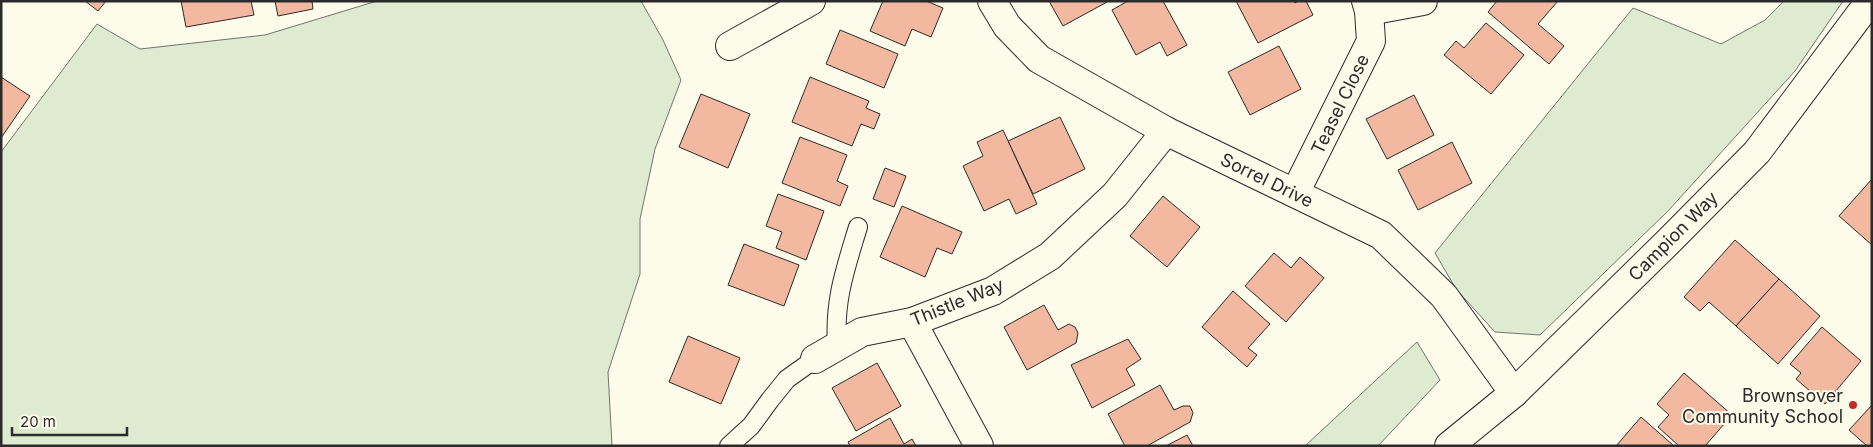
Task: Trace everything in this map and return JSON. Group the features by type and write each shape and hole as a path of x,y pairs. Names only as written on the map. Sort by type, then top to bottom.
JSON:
{"street":[{"path":"730,46 811,1"},
{"name":"Sorrel Drive","path":"992,1 1007,26 1039,58 1166,131 1381,235 1444,296 1514,393"},
{"name":"Teasel Close","path":"1296,193 1371,41 1368,6 1423,1"},
{"name":"Campion Way","path":"1448,446 1514,393 1757,152 1870,1"},
{"name":"Thistle Way","path":"826,352 862,332 912,322 993,291 1050,256 1115,195 1166,131"},
{"path":"912,322 979,446"}],"lane":[{"path":"729,446 751,426 787,379 826,352 836,327 837,304 858,227"}],"green space":[{"path":"377,1 641,1 663,40 681,80 655,149 640,219 640,274 608,372 612,446 1,446 1,152 97,24 140,49 265,35"},
{"path":"1784,1 1843,1 1795,71 1668,211 1540,335 1495,332 1456,289 1435,253 1633,8 1721,44 1765,20"},
{"path":"1417,342 1440,380 1378,446 1305,446"}],"building":[{"path":"85,1 106,1 98,11"},
{"path":"181,1 251,1 254,15 186,27"},
{"path":"275,1 312,1 313,9 278,16"},
{"path":"883,1 926,1 943,8 931,37 912,29 905,46 870,31"},
{"path":"1049,1 1107,1 1107,2 1063,26"},
{"path":"1128,1 1163,1 1187,45 1167,56 1160,42 1136,55 1112,10"},
{"path":"1236,1 1294,1 1295,3 1306,1 1313,15 1258,43"},
{"path":"1497,1 1558,1 1538,24 1564,46 1549,64 1488,12"},
{"path":"1486,23 1524,55 1491,94 1444,55 1456,41 1464,48"},
{"path":"840,30 898,54 884,88 826,64"},
{"path":"1279,46 1301,89 1250,115 1228,72"},
{"path":"1,77 30,96 1,138"},
{"path":"810,77 869,101 866,108 880,114 874,129 861,124 852,146 792,122"},
{"path":"701,94 750,114 728,168 679,147"},
{"path":"1414,95 1434,135 1387,159 1366,119"},
{"path":"1060,117 1085,169 1033,194 1008,141"},
{"path":"1003,130 1037,204 1016,214 1009,199 984,211 963,166 983,156 977,142"},
{"path":"800,137 847,155 837,181 848,186 840,206 782,183"},
{"path":"1452,142 1472,183 1418,210 1398,170"},
{"path":"885,168 906,176 894,207 873,199"},
{"path":"1872,179 1872,245 1839,216"},
{"path":"778,194 824,211 806,260 776,248 782,232 766,226"},
{"path":"1163,196 1200,227 1167,267 1130,236"},
{"path":"902,206 962,232 952,254 937,248 925,277 880,257"},
{"path":"1735,240 1779,279 1736,326 1709,302 1700,311 1684,297"},
{"path":"744,244 799,265 784,306 728,285"},
{"path":"1274,253 1291,268 1300,257 1324,278 1286,322 1245,286"},
{"path":"1779,279 1820,316 1778,364 1736,326"},
{"path":"1233,291 1270,324 1248,348 1257,355 1247,367 1202,327"},
{"path":"1044,305 1058,330 1069,324 1075,327 1078,333 1076,343 1027,370 1004,327"},
{"path":"1822,327 1861,361 1825,404 1796,379 1801,373 1790,364"},
{"path":"688,336 740,358 721,404 669,382"},
{"path":"1128,339 1141,359 1126,369 1135,385 1092,408 1071,365"},
{"path":"877,363 901,406 856,431 832,388"},
{"path":"1684,373 1732,415 1705,446 1679,446 1658,427 1669,415 1657,404"},
{"path":"1160,385 1174,410 1183,406 1190,406 1193,413 1190,422 1147,446 1125,446 1108,414"},
{"path":"1872,405 1872,446 1867,446 1849,430"},
{"path":"1641,417 1674,446 1616,446"},
{"path":"890,418 904,444 912,439 916,446 850,446 848,442"},
{"path":"1187,435 1193,446 1166,446"}],"place":[{"name":"Brownsover Community School","path":"1853,405"}]}
